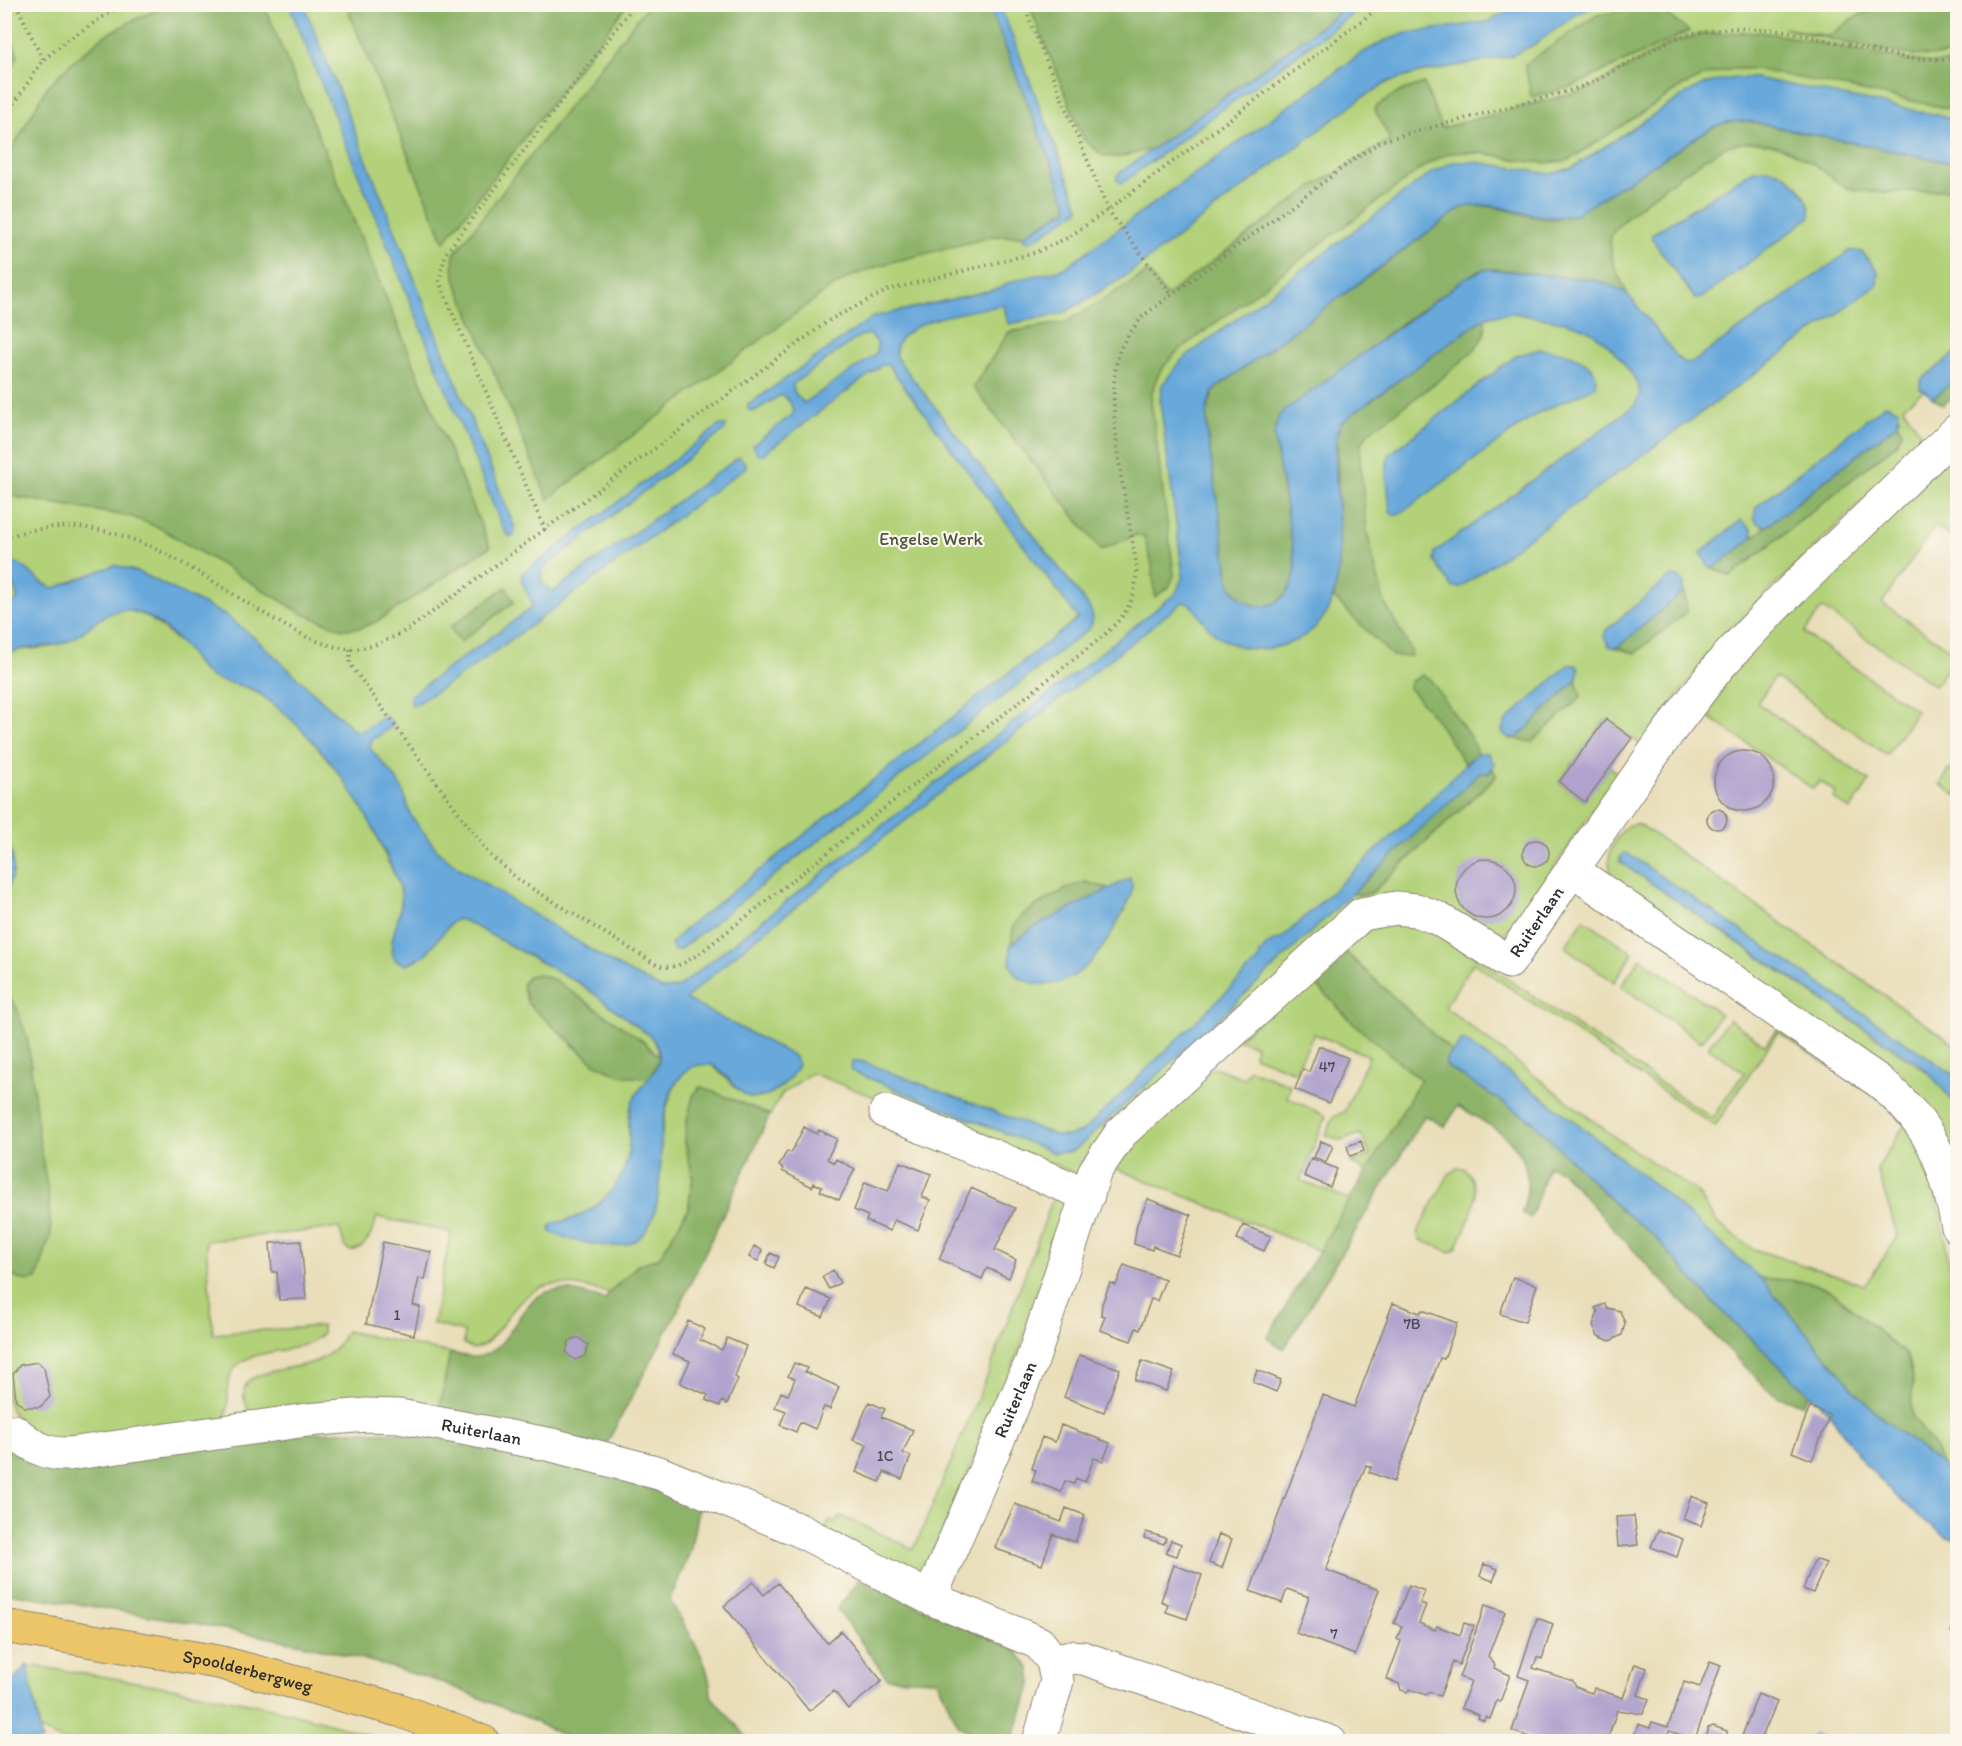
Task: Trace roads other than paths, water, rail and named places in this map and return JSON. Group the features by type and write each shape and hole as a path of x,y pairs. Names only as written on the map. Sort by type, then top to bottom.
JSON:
{"main road":[{"name":"Spoolderbergweg","path":"4,1626 218,1662 399,1710 483,1742"}],"street":[{"path":"1572,870 1667,734 1719,666 1776,604 1958,430"},
{"name":"Ruiterlaan","path":"930,1598 1032,1361 1095,1171 1115,1139 1362,914 1396,908 1416,910 1437,918 1509,962 1572,870 1880,1082 1906,1104 1940,1155 1947,1174 1958,1227"},
{"path":"886,1112 1088,1195"},
{"name":"Ruiterlaan","path":"14,1431 38,1449 55,1454 69,1454 307,1420 368,1415 429,1419 552,1445 659,1473 799,1530 930,1598 1039,1643 1053,1661"},
{"path":"1039,1742 1057,1681 1053,1661 1070,1657 1083,1658 1330,1742"}],"water":[{"path":"289,5 304,5 515,528 514,536 510,537 503,529"},
{"path":"989,5 1000,5 1080,209 1037,238 1026,242 1022,236 1067,210 1068,206"},
{"path":"1350,5 1365,5 1122,183 1117,180 1117,175"},
{"path":"1520,5 1598,5 1577,14 1535,44 1511,56 1419,73 1388,82 1363,97 1126,276 1064,313 1008,324 1004,305 938,318 907,333 898,344 896,357 1087,604 1093,615 1092,624 1090,628 679,950 674,951 671,944 685,929 1078,618 888,365 882,365 762,455 758,455 753,445 793,414 793,408 781,395 753,412 748,409 748,405 873,317 1001,288 1013,281 1064,268 1362,53 1386,40 1407,33 1487,22","holes":["869,334 877,342 877,352 872,357 804,403 794,392 793,384 860,336"]},
{"path":"1734,78 1755,78 1957,119 1957,164 1747,121 1729,122 1713,127 1575,215 1545,217 1489,206 1461,208 1215,389 1207,409 1207,430 1229,582 1237,595 1258,606 1268,605 1278,601 1293,582 1296,568 1274,435 1279,415 1467,277 1486,269 1593,280 1612,286 1627,293 1679,359 1685,363 1693,362 1851,250 1862,252 1878,271 1877,285 1461,587 1452,587 1434,561 1435,552 1635,405 1640,393 1634,377 1612,349 1588,330 1562,322 1513,313 1490,316 1480,321 1355,412 1340,424 1337,433 1340,550 1337,579 1330,606 1315,627 1292,642 1279,646 1266,649 1246,648 1218,636 1194,609 1183,602 735,955 688,997 687,1000 794,1056 798,1065 784,1084 762,1097 753,1098 739,1090 712,1065 696,1066 683,1074 671,1093 664,1114 656,1209 649,1226 638,1239 622,1246 599,1245 568,1239 551,1232 550,1227 553,1223 567,1220 593,1208 604,1199 621,1176 629,1148 630,1109 636,1094 658,1064 657,1046 650,1036 581,984 458,919 452,922 425,955 406,965 395,960 392,943 401,905 399,885 388,858 360,804 343,779 304,732 283,711 253,689 208,675 176,639 148,617 133,611 114,612 66,642 26,648 5,656 5,609 17,600 16,591 5,572 10,562 21,565 43,583 55,588 115,565 141,573 225,615 255,638 355,731 362,731 386,715 394,725 371,741 370,748 395,777 403,791 411,816 438,851 458,867 612,963 662,989 677,988 1176,593 1183,576 1160,401 1162,385 1183,359 1431,173 1452,162 1477,162 1550,174 1572,168 1687,93 1708,83"},
{"path":"1754,170 1774,170 1787,176 1804,195 1810,210 1810,217 1700,299 1695,299 1652,239 1652,234"},
{"path":"1540,349 1569,355 1587,364 1596,379 1594,388 1538,413 1400,514 1394,515 1390,511 1386,469 1389,455 1516,356"},
{"path":"1957,352 1957,378 1933,398 1920,388 1921,380"},
{"path":"1886,404 1899,410 1898,423 1767,526 1757,523 1754,518 1756,507"},
{"path":"720,425 726,426 725,430 542,569 541,581 550,591 554,591 739,457 746,463 746,467 455,680 413,706 409,700 411,695 530,609 532,603 521,580 522,574"},
{"path":"1741,520 1751,529 1753,534 1750,540 1714,568 1709,567 1701,553"},
{"path":"1671,576 1678,577 1684,584 1683,592 1618,647 1610,647 1604,637 1606,630"},
{"path":"1568,665 1576,665 1579,669 1576,680 1516,739 1505,736 1502,730 1506,721"},
{"path":"1477,753 1488,753 1494,764 1489,773 1480,773 1207,1030 1076,1149 1054,1153 851,1071 852,1061 861,1061 1058,1136 1082,1132 1259,960 1264,948 1282,938 1424,806"},
{"path":"5,838 13,858 13,872 5,891"},
{"path":"1627,853 1957,1077 1957,1106 1931,1075 1917,1063 1620,862 1622,854"},
{"path":"1130,878 1132,889 1130,899 1103,947 1092,961 1065,980 1050,984 1034,983 1016,976 1010,963 1010,945 1033,928"},
{"path":"1461,1041 1465,1041 1573,1120 1662,1191 1760,1278 1856,1392 1884,1420 1942,1465 1957,1485 1957,1539 1947,1537 1894,1494 1864,1463 1829,1413 1714,1303 1652,1234 1620,1209 1532,1121 1446,1066 1446,1060"},
{"path":"27,1665 42,1741 5,1741 5,1673 8,1679 13,1680"}],"park label":[{"name":"Engelse Werk","path":"931,539"}]}
